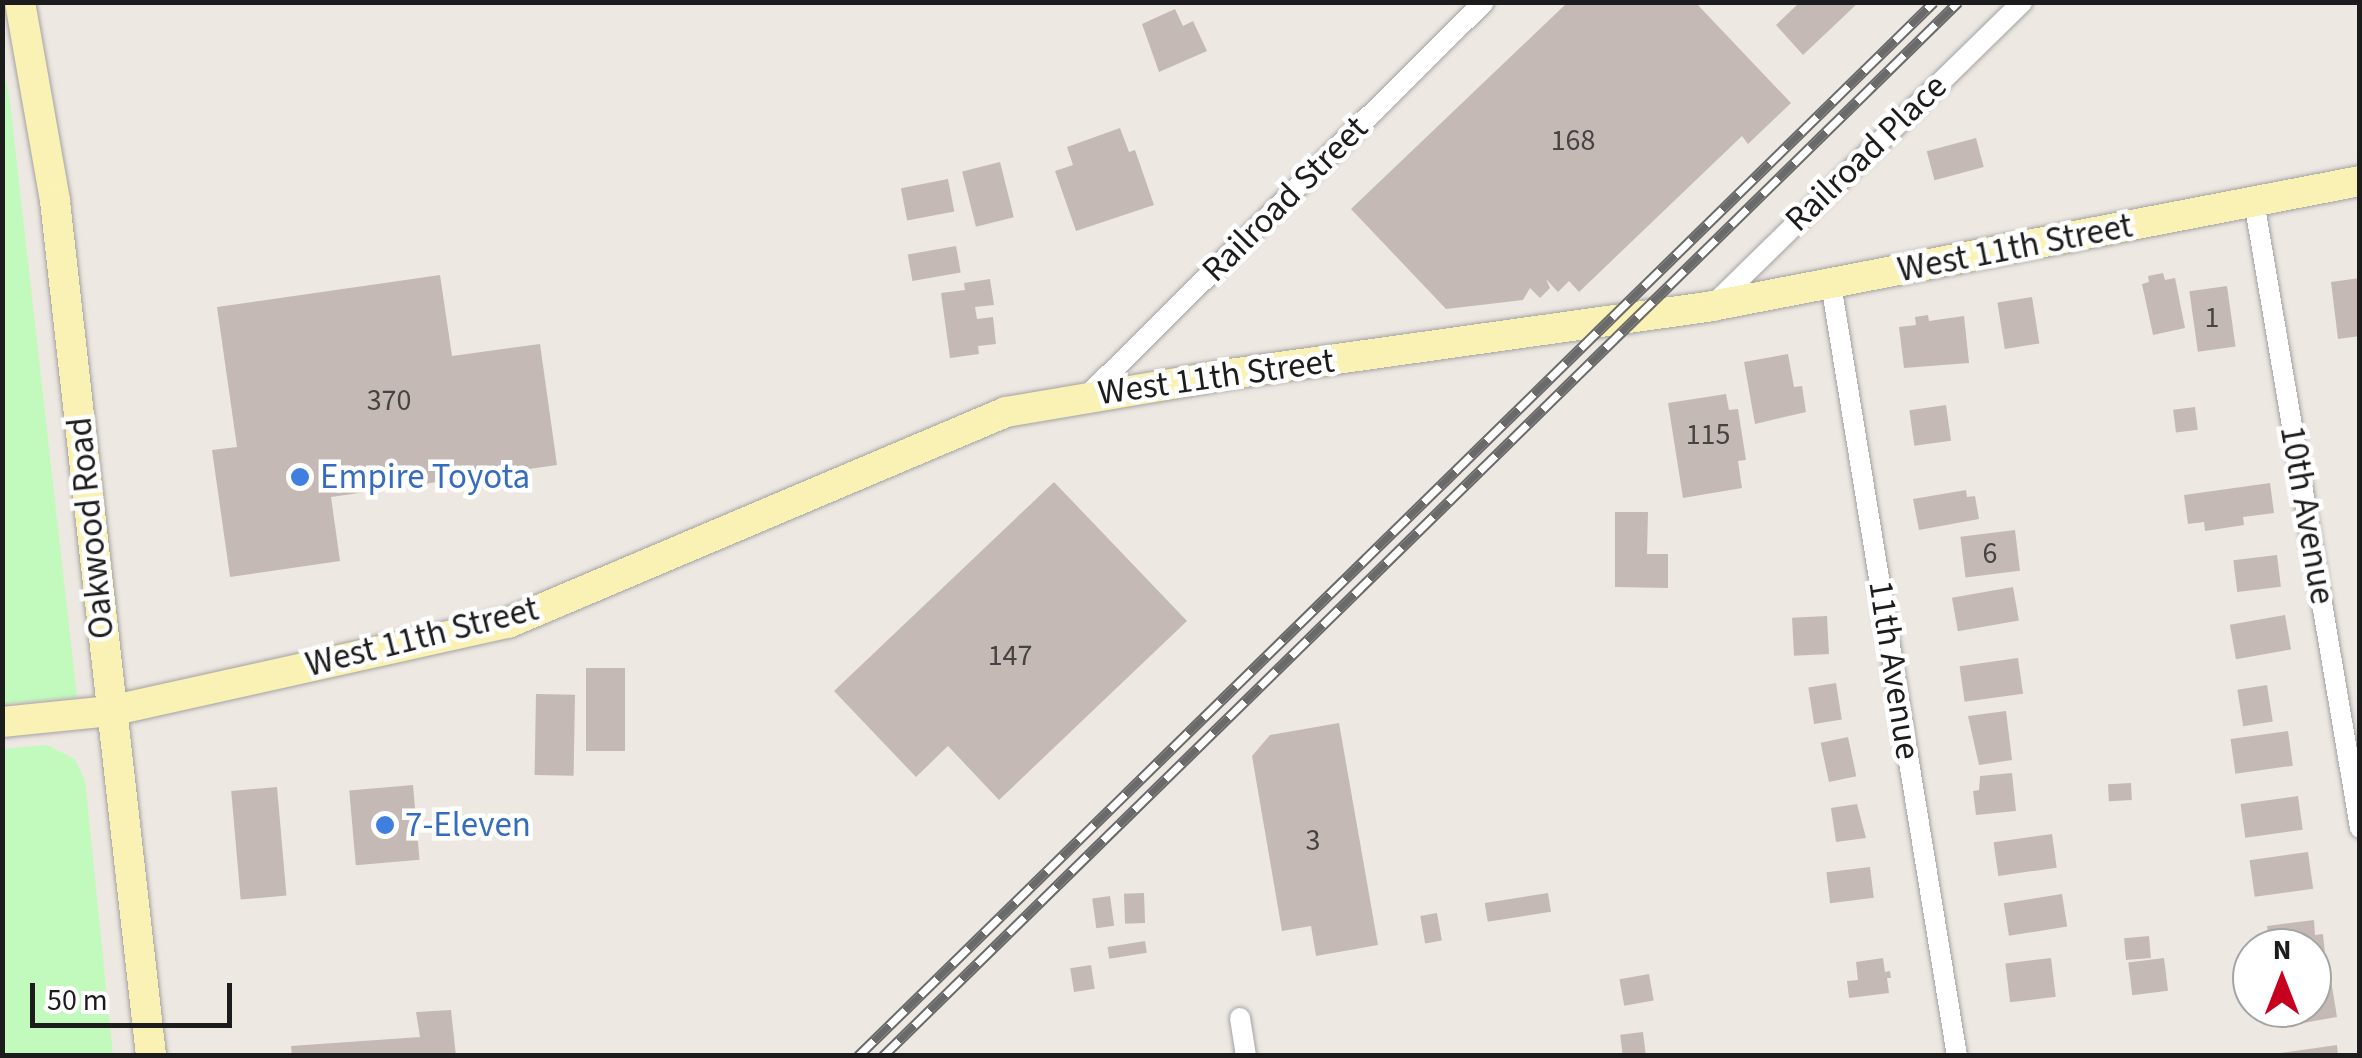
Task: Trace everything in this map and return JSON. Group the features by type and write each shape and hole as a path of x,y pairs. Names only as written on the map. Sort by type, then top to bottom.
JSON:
{"street":[{"name":"Oakwood Road","path":"20,2 55,200 151,1056"},
{"name":"Railroad Place","path":"1712,306 2022,2"},
{"name":"Railroad Street","path":"1087,396 1474,7"},
{"name":"West 11th Street","path":"2,722 110,712 508,623 1006,412 1087,396 1712,306 2360,181"},
{"name":"10th Avenue","path":"2254,202 2360,828"},
{"name":"11th Avenue","path":"1831,284 1957,1056"},
{"path":"1240,1018 1246,1056"}],"green space":[{"path":"3,66 77,697 3,704"},
{"path":"47,745 75,759 85,780 113,1055 3,1055 3,749"}],"building":[{"path":"1568,2 1695,2 1791,103 1748,144 1742,136 1579,292 1569,281 1558,292 1546,279 1550,288 1540,298 1530,288 1523,300 1446,309 1351,209"},
{"path":"1800,2 1859,2 1803,55 1776,25"},
{"path":"1175,9 1183,26 1193,21 1207,51 1159,72 1142,24"},
{"path":"1120,128 1129,152 1135,150 1154,205 1076,231 1055,171 1073,165 1067,147"},
{"path":"1976,138 1984,167 1935,180 1927,151"},
{"path":"1000,162 1014,217 976,227 962,171"},
{"path":"948,179 954,211 907,221 901,188"},
{"path":"956,246 961,273 912,281 908,255"},
{"path":"2163,273 2165,280 2175,278 2185,328 2153,335 2142,284 2149,282 2148,276"},
{"path":"440,275 452,356 540,344 557,465 331,497 340,561 230,577 212,450 237,447 217,307"},
{"path":"2360,278 2360,336 2338,339 2331,282"},
{"path":"990,279 994,305 975,307 977,319 993,317 996,344 978,346 979,354 950,358 941,293 965,290 964,283"},
{"path":"2227,286 2235,346 2198,352 2189,291"},
{"path":"2032,297 2039,343 2005,349 1997,302"},
{"path":"1928,315 1929,321 1964,316 1969,363 1904,368 1899,327 1916,325 1915,317"},
{"path":"1788,354 1794,387 1802,386 1806,412 1755,424 1744,362"},
{"path":"1726,394 1729,410 1738,409 1746,460 1738,461 1742,488 1683,498 1668,403"},
{"path":"1946,405 1951,441 1914,446 1909,410"},
{"path":"2195,407 2198,430 2176,433 2173,410"},
{"path":"1054,482 1187,621 999,800 948,746 916,777 834,691"},
{"path":"2270,483 2274,513 2243,517 2244,525 2205,531 2204,522 2188,524 2184,495"},
{"path":"1966,490 1967,497 1975,496 1979,519 1919,530 1913,499"},
{"path":"1615,512 1648,512 1647,554 1668,554 1668,588 1615,587"},
{"path":"2015,530 2020,571 1965,577 1960,537"},
{"path":"2277,555 2281,587 2237,592 2233,560"},
{"path":"2013,587 2019,620 1958,631 1952,598"},
{"path":"2285,615 2291,649 2236,659 2230,625"},
{"path":"1827,616 1829,654 1794,656 1792,618"},
{"path":"2018,658 2023,694 1965,702 1960,666"},
{"path":"586,668 625,668 625,751 586,751"},
{"path":"1836,683 1842,720 1814,724 1808,687"},
{"path":"2267,685 2273,722 2243,726 2237,690"},
{"path":"536,694 575,695 574,776 535,775"},
{"path":"2006,711 2012,760 1979,765 1968,716"},
{"path":"1339,723 1378,945 1316,956 1311,926 1282,931 1252,756 1270,735"},
{"path":"2288,731 2293,766 2235,774 2231,739"},
{"path":"1848,737 1856,776 1829,782 1821,743"},
{"path":"2012,773 2016,811 1976,815 1973,791 1979,790 1980,776"},
{"path":"2131,783 2132,800 2109,801 2108,784"},
{"name":"7-Eleven","path":"413,785 420,860 356,865 349,791"},
{"path":"277,787 286,896 241,900 231,791"},
{"path":"2298,796 2303,830 2245,838 2241,804"},
{"path":"1857,804 1866,838 1836,842 1831,808"},
{"path":"2052,834 2057,868 1998,876 1994,842"},
{"path":"2308,852 2313,889 2255,897 2250,860"},
{"path":"1870,867 1874,898 1830,903 1826,872"},
{"path":"1144,893 1145,923 1125,924 1124,894"},
{"path":"1548,893 1551,912 1488,922 1485,903"},
{"path":"2062,894 2067,927 2009,936 2004,903"},
{"path":"1110,896 1114,926 1096,928 1092,899"},
{"path":"1437,913 1442,941 1425,944 1420,916"},
{"path":"2314,920 2315,928 2267,928"},
{"path":"2149,936 2151,958 2126,960 2124,938"},
{"path":"1145,941 1147,953 1109,959 1107,947"},
{"path":"1883,958 1885,972 1890,971 1889,993 1849,998 1847,981 1858,980 1856,962"},
{"path":"2051,958 2056,997 2010,1002 2005,964"},
{"path":"2164,958 2168,991 2132,995 2128,962"},
{"path":"1091,965 1095,989 1074,992 1070,968"},
{"path":"1649,974 1654,1001 1624,1006 1619,979"},
{"path":"2332,986 2337,1017 2332,1018"},
{"path":"451,1010 456,1056 292,1056 291,1046 420,1037 416,1012"},
{"path":"1643,1032 1646,1056 1623,1056 1620,1035"},
{"path":"2337,1045 2338,1056 2280,1056 2280,1053"}],"railway":[{"path":"858,1056 1934,2"},
{"path":"883,1056 1958,2"}],"place":[{"name":"Empire Toyota","path":"300,477"},
{"name":"7-Eleven","path":"385,825"}]}
